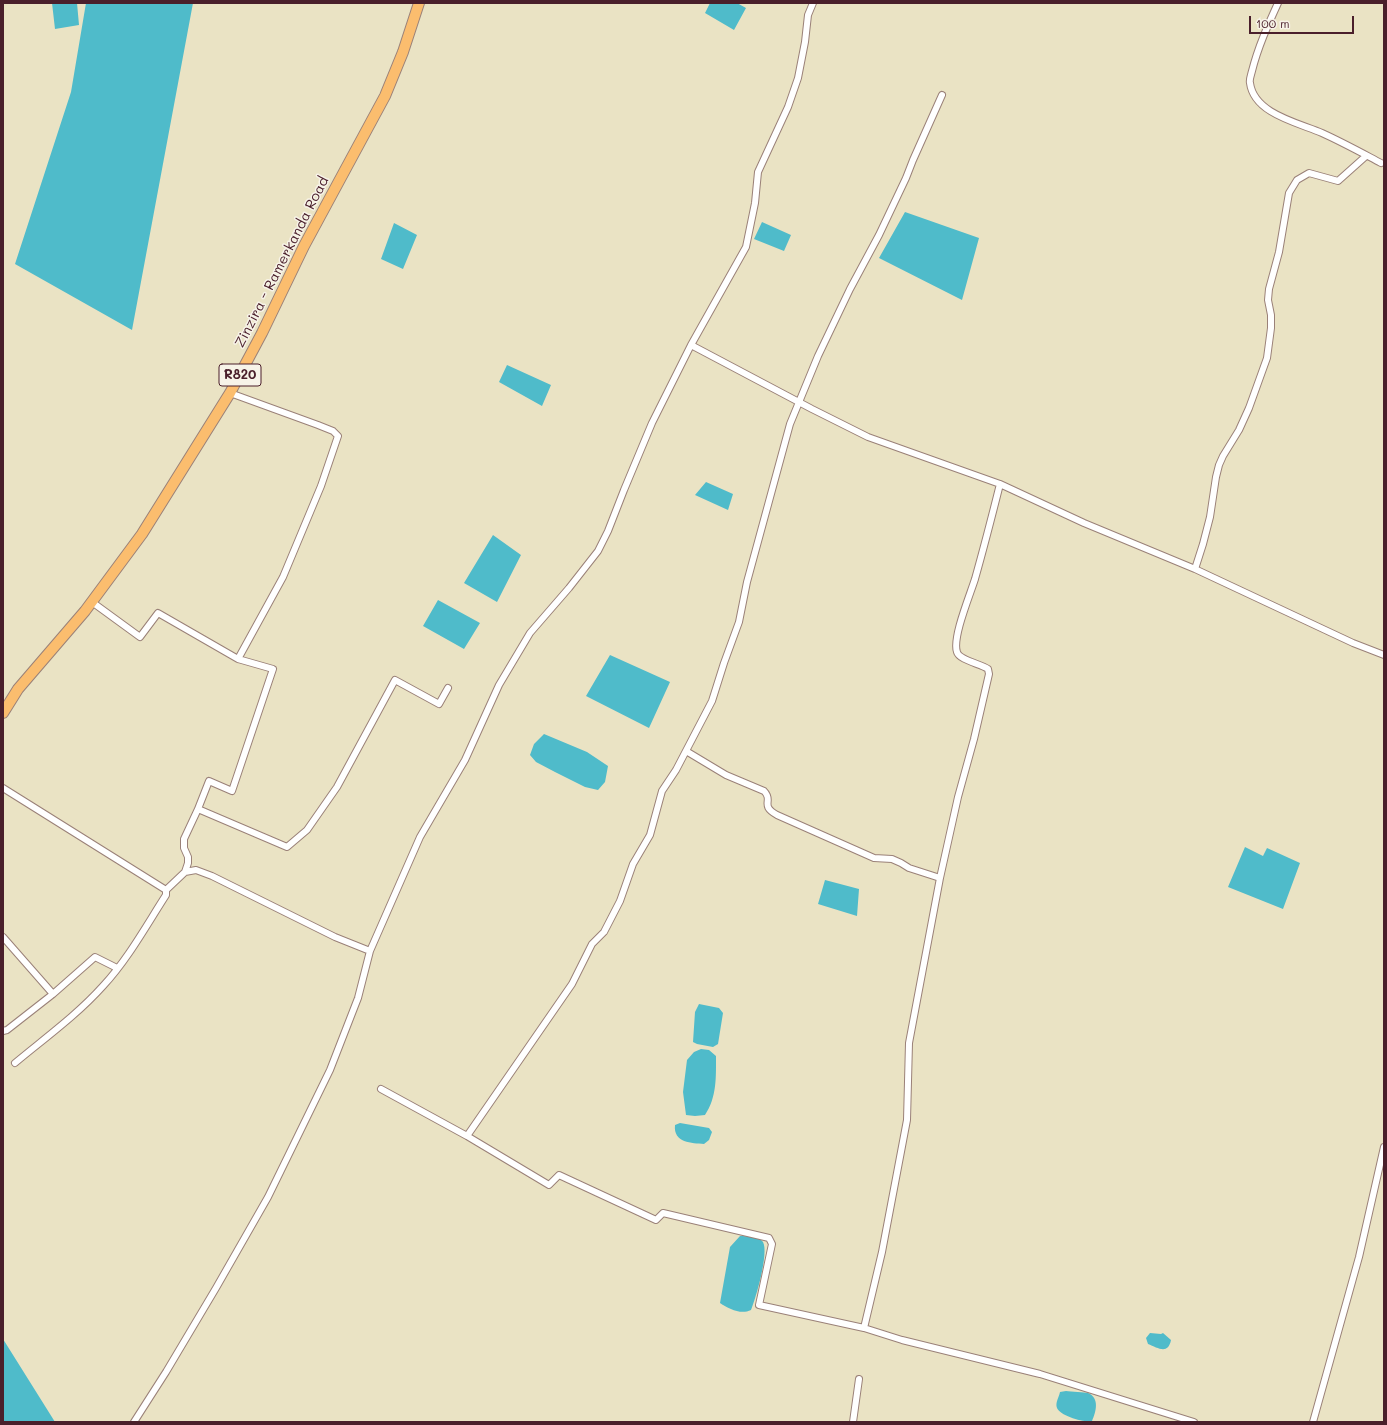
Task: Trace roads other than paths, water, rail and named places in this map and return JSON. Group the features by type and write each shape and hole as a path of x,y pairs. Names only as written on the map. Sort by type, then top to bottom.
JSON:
{"main road":[{"name":"Zinzira - Ramerkanda Road","path":"3,713 18,689 92,602 142,534 230,393 262,333 304,246 385,96 403,52 420,3"}],"street":[{"path":"134,1422 212,1295 268,1197 330,1070 358,998 370,951 420,837 464,760 499,685 530,633 598,550 608,531 652,424 691,345 746,247 755,203 758,172 791,100 798,78 805,42 808,15 813,3"},
{"path":"1278,3 1263,36 1255,59 1250,83 1256,98 1261,105 1288,121 1321,133 1381,163"},
{"path":"467,1136 572,984 592,944 604,932 620,901 633,864 650,835 662,791 686,751 712,700 739,622 747,582 790,424 818,356 906,178 942,95"},
{"path":"1195,569 1210,517 1219,466 1223,456 1239,430 1249,408 1267,358 1271,328 1271,315 1268,300 1269,289 1279,252 1289,193 1297,180 1309,173 1338,181 1366,156"},
{"path":"691,345 868,437 1000,484 1084,523 1195,569 1353,643 1383,655 1384,647"},
{"path":"230,393 323,427 333,431 338,436 321,486 283,577 238,659"},
{"path":"864,1328 882,1252 907,1120 909,1043 940,878 958,797 974,739 989,674 988,669 983,666 960,657 957,653 956,639 975,579 1000,484"},
{"path":"15,1063 72,1016 103,986 134,945 166,895 166,890 185,872 188,857 184,848 184,839 209,781 232,791 273,669 238,659 158,613 140,637 92,602"},
{"path":"198,809 287,847 307,830 337,787 395,680 439,704 448,688"},
{"path":"686,751 726,775 764,791 767,797 767,808 769,811 874,858 892,859 909,868 940,878"},
{"path":"3,788 166,890"},
{"path":"185,872 196,870 212,876 335,937 370,951"},
{"path":"3,937 53,994"},
{"path":"3,1031 7,1030 53,994 95,957 117,968"},
{"path":"380,1089 467,1136 549,1185 559,1175 656,1220 663,1213 770,1238 772,1244 759,1305 864,1328 902,1340 1040,1374 1194,1422"},
{"path":"1313,1422 1359,1257 1384,1147"},
{"path":"853,1422 859,1379"}],"water":[{"path":"52,3 77,3 79,25 55,29"},
{"path":"86,3 193,3 132,330 15,264 71,92"},
{"path":"710,3 737,3 746,8 734,30 705,13"},
{"path":"905,212 979,238 962,300 879,258"},
{"path":"762,222 791,235 784,251 754,239"},
{"path":"394,223 417,235 403,269 381,259"},
{"path":"507,365 551,385 542,406 499,382"},
{"path":"706,482 733,494 728,510 695,495"},
{"path":"493,535 521,555 497,602 464,583"},
{"path":"438,600 480,623 464,649 423,626"},
{"path":"610,655 670,682 649,728 586,696"},
{"path":"544,734 587,752 608,766 605,782 598,790 585,787 536,762 530,755 534,744"},
{"path":"1245,847 1263,856 1267,848 1300,863 1283,909 1228,887"},
{"path":"825,880 859,889 857,916 818,904"},
{"path":"699,1004 719,1008 723,1013 718,1044 713,1047 693,1042 695,1012"},
{"path":"701,1049 709,1050 716,1056 716,1079 714,1094 705,1115 686,1115 683,1092 687,1060 694,1052"},
{"path":"680,1123 709,1128 712,1132 709,1140 704,1144 680,1139 675,1131 675,1125"},
{"path":"740,1236 761,1240 764,1248 763,1265 759,1286 751,1310 743,1312 731,1309 720,1303 730,1247"},
{"path":"1150,1333 1163,1333 1171,1340 1168,1348 1162,1349 1148,1344 1146,1338"},
{"path":"3,1339 55,1422 3,1422"},
{"path":"1066,1391 1088,1393 1092,1395 1096,1402 1096,1406 1092,1421 1084,1421 1073,1418 1059,1411 1056,1404 1060,1392"}]}
